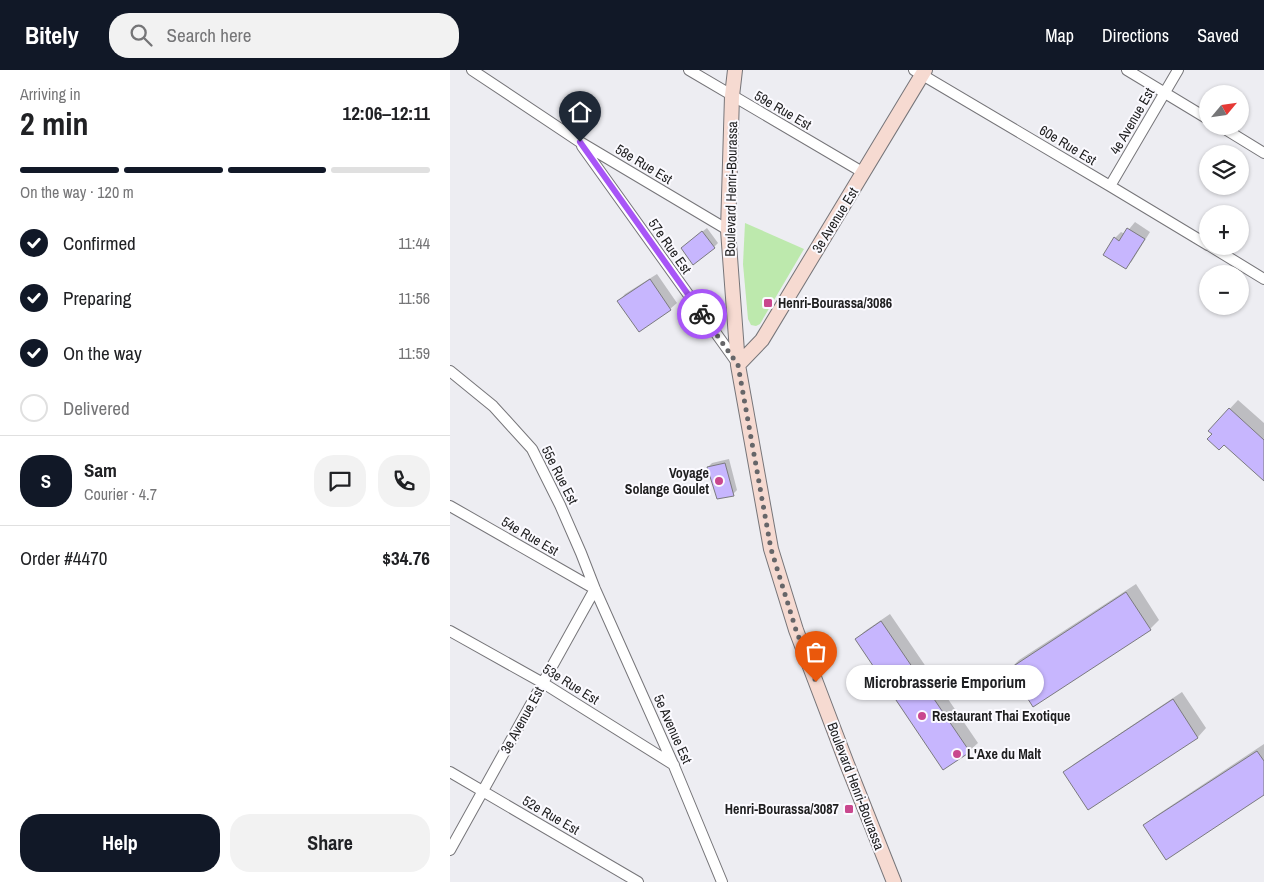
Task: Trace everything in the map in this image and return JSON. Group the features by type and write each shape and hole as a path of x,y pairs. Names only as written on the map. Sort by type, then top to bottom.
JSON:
{"main road":[{"name":"Boulevard Henri-Bourassa","path":"735,70 732,96 728,230 738,365 771,549 796,630 846,764 894,882"},
{"name":"3e Avenue Est","path":"738,365 762,340 864,172 921,72"}],"street":[{"name":"58e Rue Est","path":"472,70 580,142 728,230"},
{"name":"59e Rue Est","path":"689,70 864,172"},
{"path":"1127,70 1199,114"},
{"name":"4e Avenue Est","path":"1110,186 1178,70"},
{"name":"60e Rue Est","path":"921,72 1199,240"},
{"path":"1235,135 1264,153"},
{"name":"57e Rue Est","path":"580,142 738,365"},
{"name":"60e Rue Est","path":"1224,255 1264,279"},
{"name":"55e Rue Est","path":"450,372 493,406 532,449 560,505 595,590"},
{"name":"54e Rue Est","path":"450,506 595,590"},
{"name":"3e Avenue Est","path":"450,850 595,590"},
{"name":"5e Avenue Est","path":"595,590 674,766 722,882"},
{"name":"53e Rue Est","path":"450,631 543,683 674,766"},
{"name":"52e Rue Est","path":"450,772 638,882"}],"green space":[{"path":"745,223 804,249 760,324 756,326 751,325 748,319 743,264"}],"building":[{"path":"1127,228 1145,239 1126,269 1103,255 1114,237 1119,241"},
{"path":"702,231 715,248 693,265 681,248"},
{"path":"650,279 671,310 639,332 617,301"},
{"path":"1229,408 1264,440 1264,481 1224,445 1219,450 1207,439 1212,434 1208,431"},
{"path":"725,463 734,496 717,499 707,467"},
{"path":"1126,592 1151,630 1033,707 1009,669"},
{"path":"881,621 970,752 943,770 855,639"},
{"path":"1173,699 1198,738 1088,810 1063,772"},
{"path":"1257,751 1264,761 1264,795 1166,860 1143,825"}],"way so far":[{"path":"702,314 738,365 771,549 796,630 816,682"}],"place":[{"name":"Henri-Bourassa/3086","path":"768,303"},
{"name":"Voyage Solange Goulet","path":"719,481"},
{"name":"Microbrasserie Emporium","path":"816,682"},
{"name":"Restaurant Thai Exotique","path":"922,716"},
{"name":"L'Axe du Malt","path":"957,754"},
{"name":"Henri-Bourassa/3087","path":"849,809"}],"route":[{"path":"580,142 702,314"}]}
